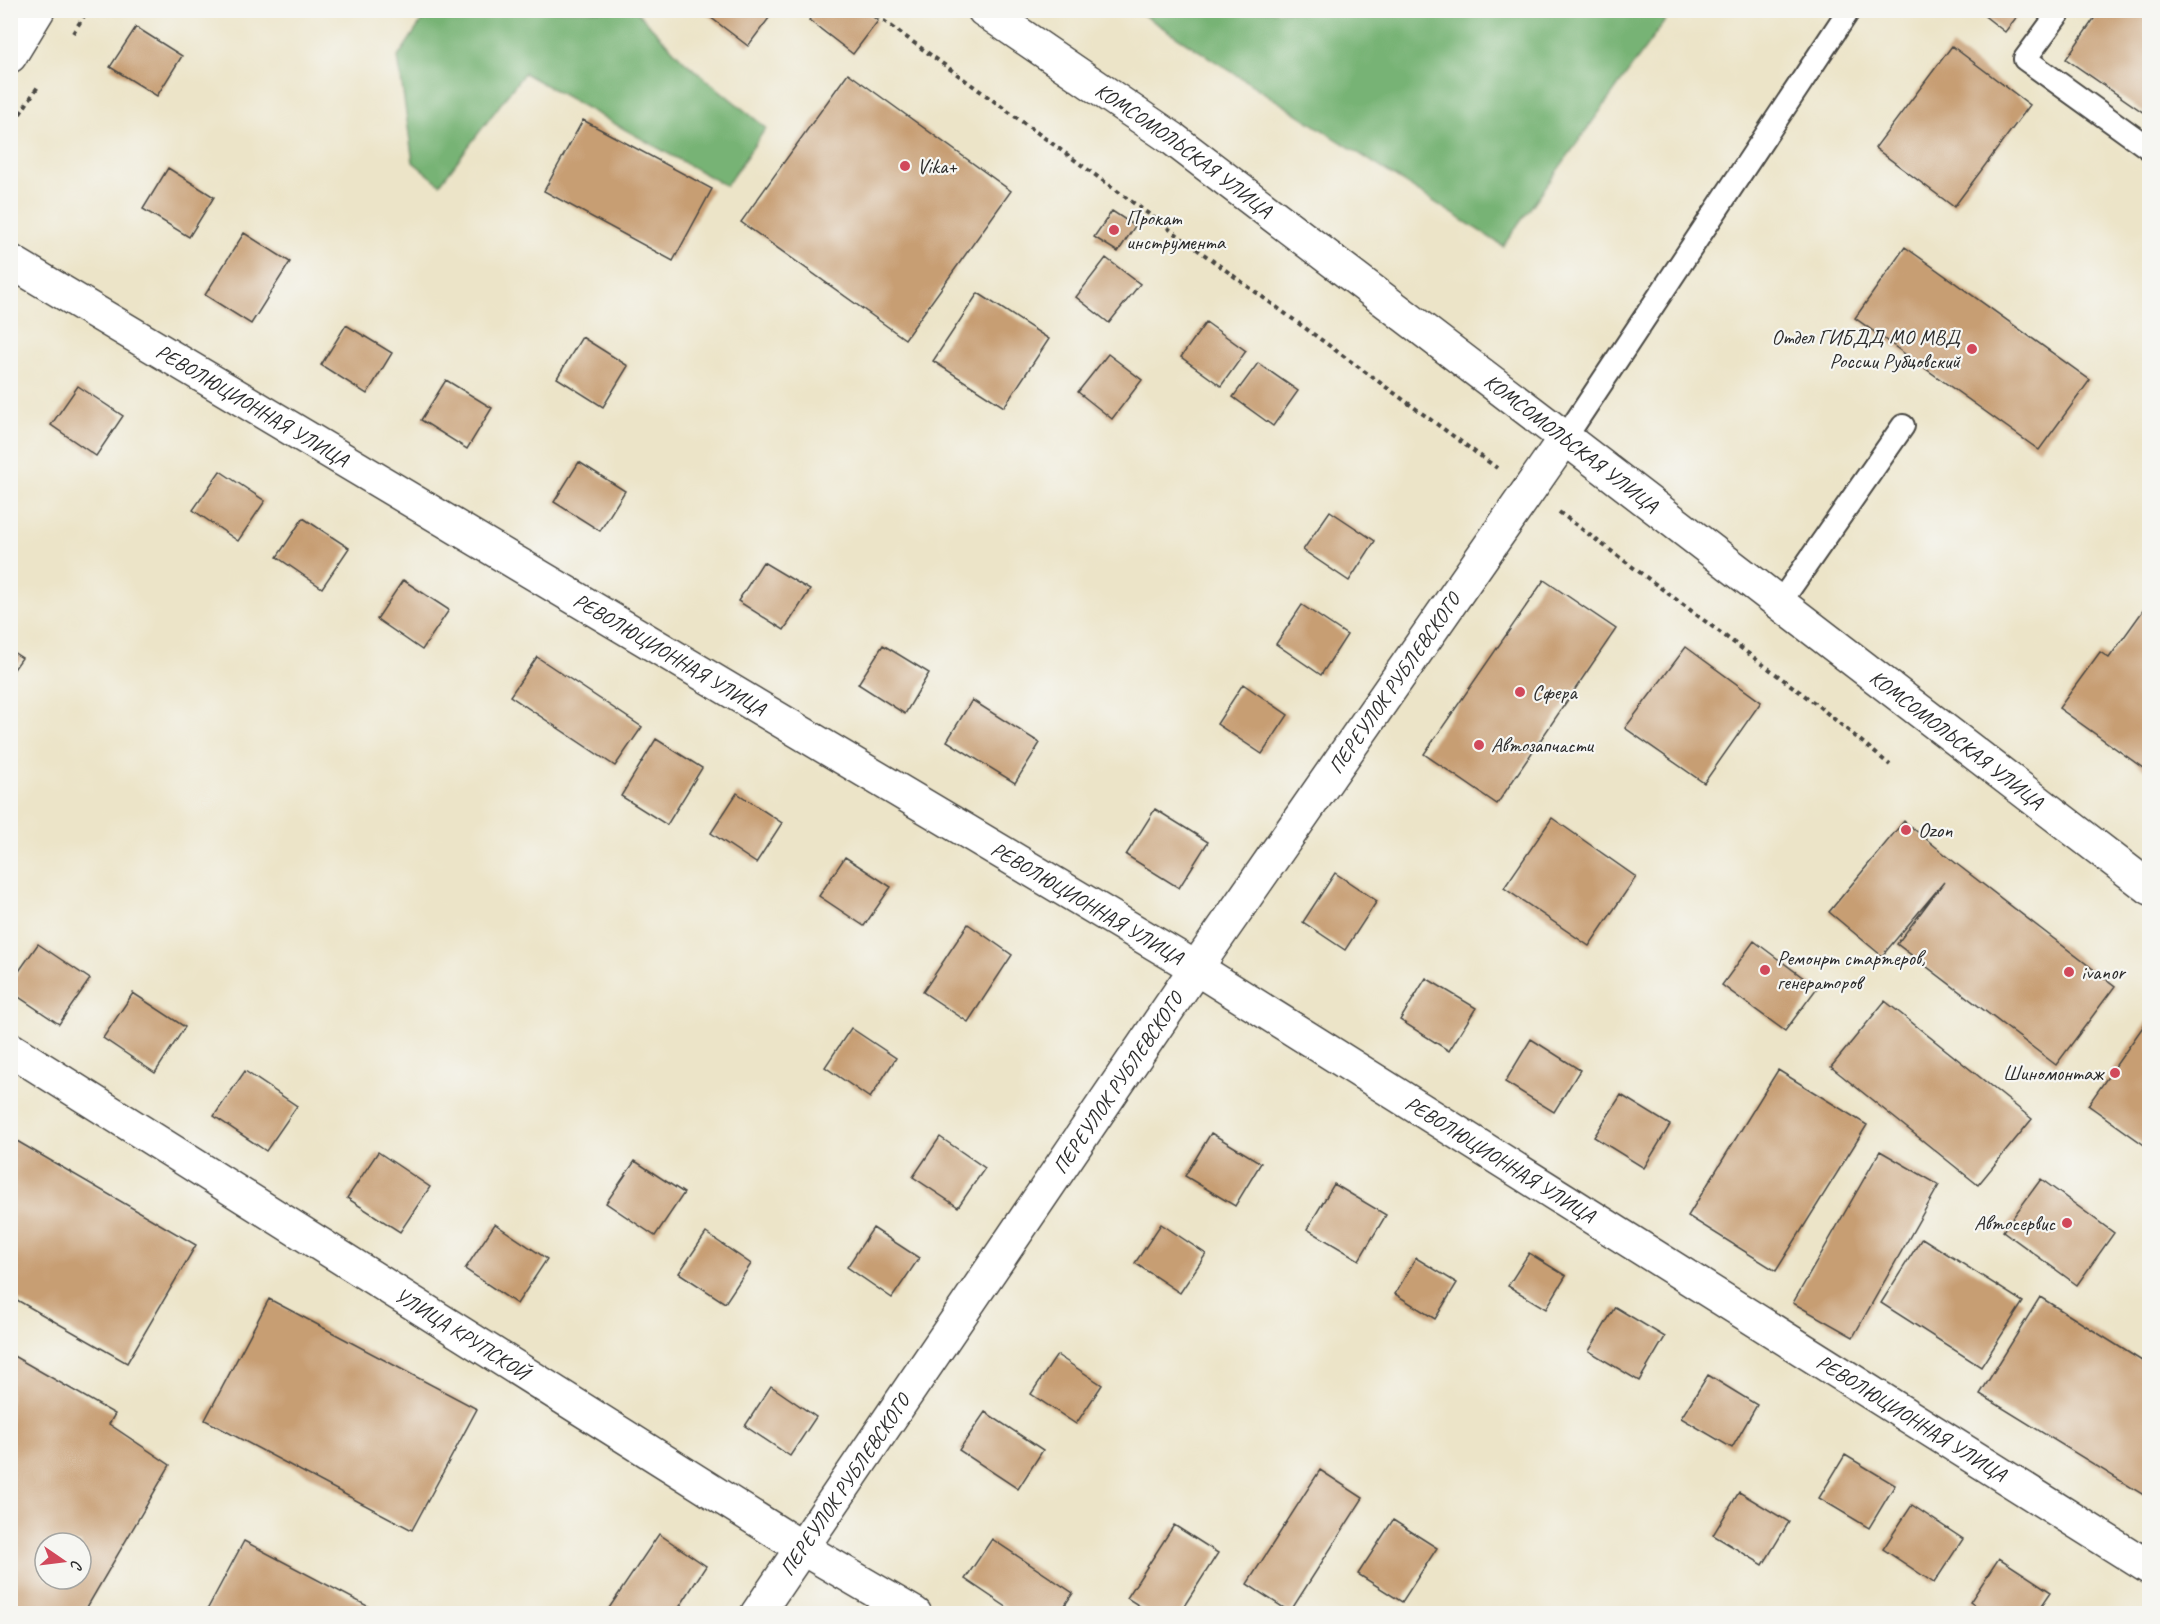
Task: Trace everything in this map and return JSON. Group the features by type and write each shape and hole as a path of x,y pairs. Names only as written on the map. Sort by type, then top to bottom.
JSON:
{"street":[{"path":"10,56 38,10"},
{"name":"КОМСОМОЛЬСКАЯ УЛИЦА","path":"984,10 1173,139 2150,888"},
{"name":"РЕВОЛЮЦИОННАЯ УЛИЦА","path":"10,261 1196,968 2150,1568"},
{"name":"ПЕРЕУЛОК РУБЛЕВСКОГО","path":"757,1614 1196,968 1565,438"},
{"name":"УЛИЦА КРУПСКОЙ","path":"10,1049 802,1548 915,1614"}],"lane":[{"path":"1565,438 1848,10"},
{"path":"2061,10 2025,59 2150,149"},
{"path":"1779,604 1903,426"}],"path":[{"path":"869,10 1528,491 1816,704 1890,765"}],"green space":[{"path":"429,10 636,11 685,62 766,128 726,186 524,73 440,184 413,162 398,57"},
{"path":"1137,11 1672,11 1503,246"}],"building":[{"path":"701,10 775,10 748,46"},
{"path":"816,10 864,10 878,21 853,54 809,20"},
{"path":"1977,10 2022,10 2005,32"},
{"path":"2100,10 2150,10 2150,117 2066,59"},
{"path":"136,27 182,56 157,96 110,67"},
{"path":"1952,46 2030,105 1954,207 1875,148"},
{"path":"848,73 1011,191 905,339 741,222"},
{"path":"583,120 712,189 673,261 544,191"},
{"path":"168,168 214,197 189,237 143,209"},
{"path":"1112,211 1135,226 1118,252 1094,237"},
{"path":"244,233 290,262 251,324 205,295"},
{"name":"Отдел ГИБДД МО МВД России Рубцовский","path":"1905,247 2090,380 2039,450 1855,318"},
{"path":"1106,258 1140,284 1109,323 1076,297"},
{"path":"978,293 1049,339 1004,407 933,361"},
{"path":"1206,322 1246,351 1221,386 1181,357"},
{"path":"346,325 392,353 367,394 321,365"},
{"path":"582,337 628,366 603,407 557,378"},
{"path":"1108,354 1142,380 1112,419 1078,392"},
{"path":"1258,363 1298,391 1273,426 1233,397"},
{"path":"446,380 492,408 467,449 421,420"},
{"path":"78,386 123,416 96,456 51,425"},
{"path":"579,462 625,491 600,531 554,502"},
{"path":"220,471 265,501 238,541 193,510"},
{"path":"1330,511 1375,541 1349,581 1303,550"},
{"path":"303,518 349,548 322,588 277,557"},
{"path":"763,562 810,590 784,630 738,601"},
{"path":"403,580 449,610 422,650 377,619"},
{"name":"Сфера","path":"1544,580 1616,629 1497,804 1424,754"},
{"path":"1302,605 1347,635 1321,675 1276,644"},
{"path":"2147,605 2150,607 2150,773 2059,708 2100,652 2109,658"},
{"path":"883,645 929,673 905,714 858,684"},
{"path":"1686,647 1761,702 1704,783 1625,728"},
{"path":"10,650 22,658 10,675"},
{"path":"537,657 642,727 615,766 510,696"},
{"path":"1243,684 1288,715 1262,754 1217,724"},
{"path":"972,700 1040,743 1015,783 947,741"},
{"path":"656,739 702,768 667,825 621,796"},
{"path":"737,793 782,823 756,863 711,833"},
{"path":"1155,809 1208,842 1179,888 1126,855"},
{"path":"1552,818 1636,877 1589,946 1504,888"},
{"path":"1904,821 2115,986 2056,1065 1897,944 1944,882 1882,956 1829,912"},
{"path":"845,857 891,887 864,926 819,896"},
{"path":"1335,873 1377,901 1345,950 1303,922"},
{"path":"968,924 1012,955 968,1022 923,992"},
{"path":"1754,941 1817,988 1785,1031 1722,985"},
{"path":"38,944 90,979 59,1024 10,991 10,984"},
{"path":"1426,978 1476,1008 1449,1051 1400,1020"},
{"path":"133,993 185,1027 155,1073 103,1038"},
{"path":"1885,1001 2032,1119 1978,1185 1831,1067"},
{"path":"2147,1021 2150,1023 2150,1149 2088,1105"},
{"path":"851,1028 896,1058 870,1098 825,1067"},
{"path":"1531,1039 1580,1070 1554,1112 1505,1082"},
{"path":"1778,1070 1867,1125 1776,1271 1688,1216"},
{"path":"245,1071 297,1106 266,1151 214,1116"},
{"path":"1621,1095 1670,1125 1644,1168 1594,1137"},
{"path":"1211,1133 1261,1163 1235,1206 1185,1176"},
{"path":"10,1137 196,1245 127,1363 10,1296"},
{"path":"940,1137 985,1168 958,1207 913,1177"},
{"path":"1880,1151 1939,1185 1853,1337 1793,1303"},
{"path":"378,1152 430,1187 400,1232 347,1198"},
{"path":"635,1161 684,1193 655,1236 606,1203"},
{"path":"2041,1179 2114,1233 2077,1285 2003,1231"},
{"path":"1334,1184 1386,1215 1359,1260 1307,1229"},
{"path":"495,1224 547,1259 517,1304 465,1269"},
{"path":"1161,1224 1206,1254 1180,1293 1135,1263"},
{"path":"873,1228 919,1258 892,1298 847,1267"},
{"path":"706,1233 751,1264 725,1303 679,1273"},
{"path":"1922,1238 2023,1302 1981,1367 1881,1303"},
{"path":"1529,1253 1566,1276 1546,1309 1508,1286"},
{"path":"1416,1258 1457,1283 1435,1319 1395,1294"},
{"path":"2040,1297 2150,1366 2150,1499 1980,1394"},
{"path":"269,1299 477,1409 412,1530 205,1420"},
{"path":"1615,1307 1665,1337 1639,1381 1589,1351"},
{"path":"10,1354 115,1414 109,1424 170,1465 83,1614 10,1614"},
{"path":"1057,1355 1102,1385 1076,1424 1031,1394"},
{"path":"1708,1375 1757,1405 1732,1448 1681,1418"},
{"path":"771,1386 816,1417 790,1456 745,1426"},
{"path":"985,1412 1043,1450 1018,1489 959,1450"},
{"path":"1845,1455 1895,1485 1869,1528 1819,1498"},
{"path":"1320,1470 1363,1498 1290,1612 1247,1584"},
{"path":"1739,1492 1789,1522 1763,1565 1713,1535"},
{"path":"1912,1505 1963,1539 1934,1583 1883,1549"},
{"path":"1393,1520 1437,1548 1402,1602 1358,1574"},
{"path":"1174,1525 1218,1553 1179,1614 1152,1614 1127,1598"},
{"path":"659,1534 706,1566 675,1614 605,1614"},
{"path":"992,1539 1073,1593 1059,1614 1017,1614 965,1579"},
{"path":"244,1541 373,1609 370,1614 212,1614 207,1610"},
{"path":"1999,1558 2051,1592 2036,1614 1987,1614 1970,1602"}],"place":[{"name":"Vika+","path":"905,166"},
{"name":"Прокат инструмента","path":"1114,230"},
{"name":"Отдел ГИБДД МО МВД России Рубцовский","path":"1972,349"},
{"name":"Сфера","path":"1520,692"},
{"name":"Автозапчасти","path":"1479,745"},
{"name":"Ozon","path":"1906,830"},
{"name":"Ремонрт стартеров, генераторов","path":"1765,970"},
{"name":"ivanor","path":"2069,972"},
{"name":"Шиномонтаж","path":"2115,1073"},
{"name":"Автосервис","path":"2067,1223"}]}
